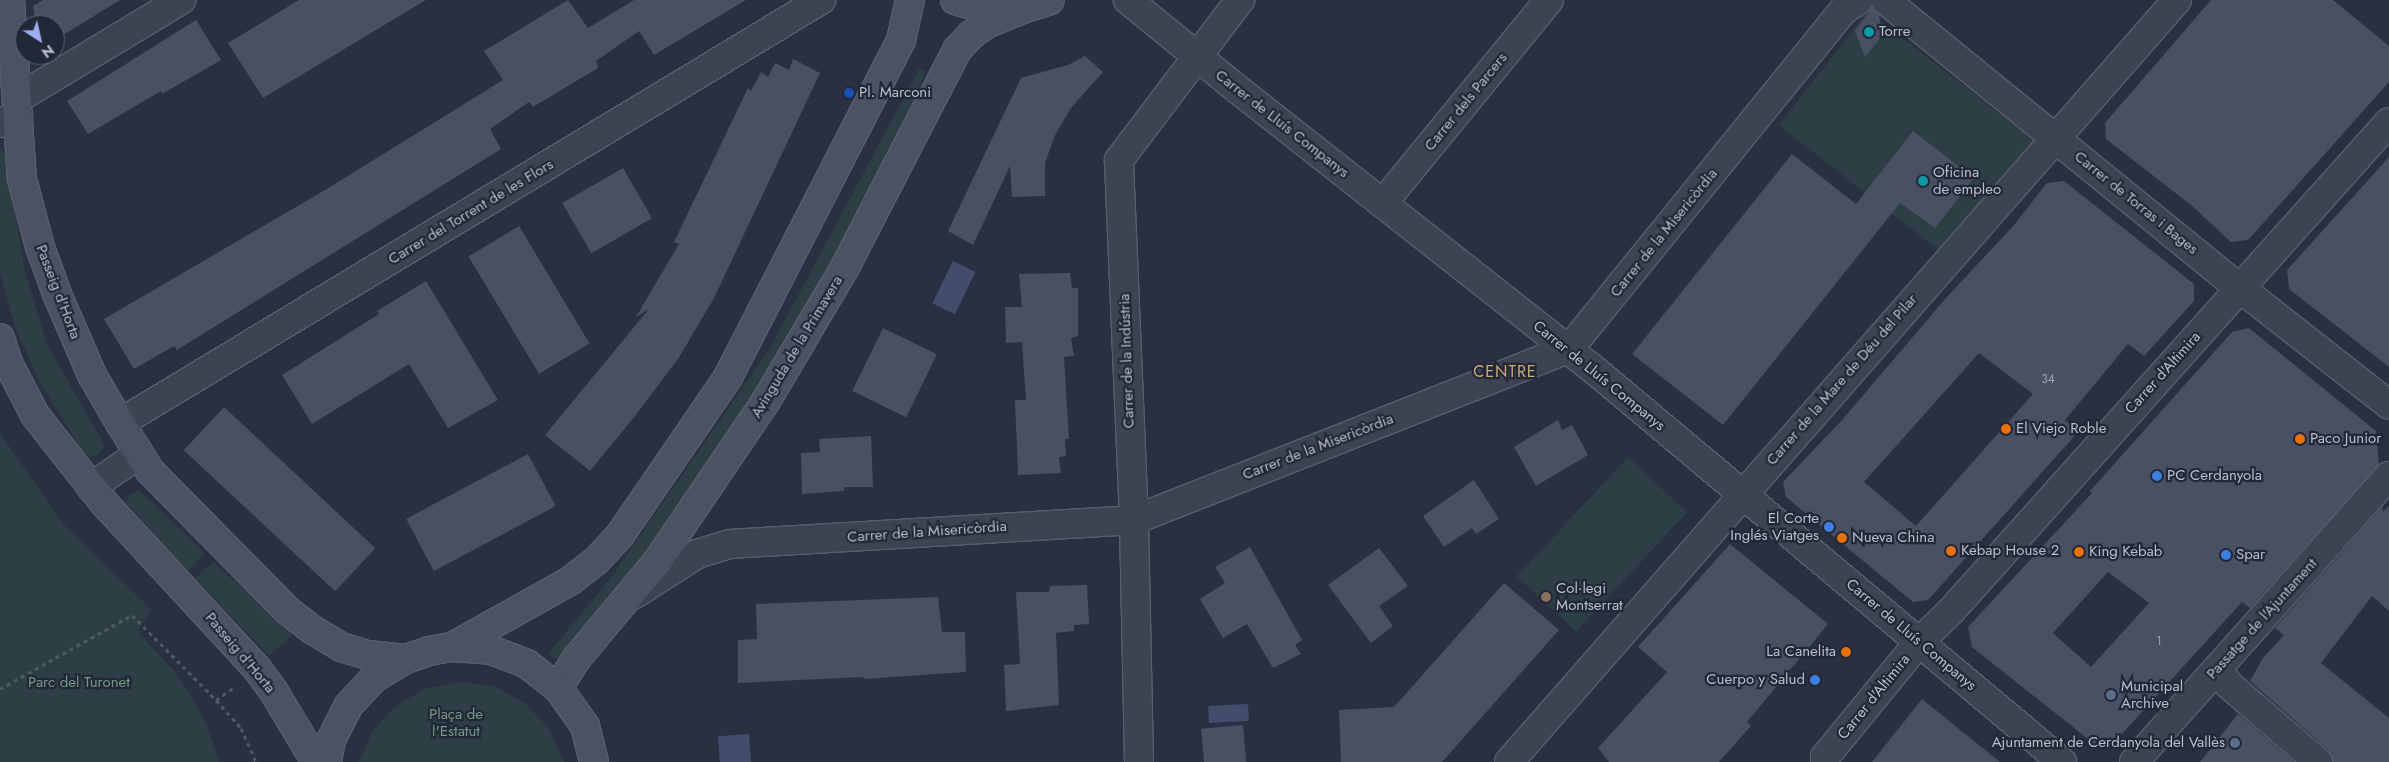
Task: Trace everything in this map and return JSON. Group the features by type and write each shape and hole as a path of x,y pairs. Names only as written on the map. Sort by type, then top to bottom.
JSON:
{"street":[{"name":"Passeig d'Horta","path":"10,0 12,112 22,178 40,247 57,294 92,376 120,423 150,471 287,610 341,648 368,655 406,659"},
{"path":"12,112 181,0"},
{"name":"Carrer del Torrent de les Flors","path":"120,423 821,0"},
{"path":"452,647 570,581 596,561 620,535 728,377 901,40 910,0"},
{"path":"955,0 988,10 1023,9 1050,0"},
{"name":"Carrer de Lluís Companys","path":"1128,0 1569,349 2062,762"},
{"name":"Carrer de la Indústria","path":"1139,762 1134,520 1119,160 1240,0"},
{"name":"Carrer dels Parcers","path":"1383,202 1549,0"},
{"name":"Carrer de la Misericòrdia","path":"624,602 697,554 730,544 1134,520 1569,349 1844,10 1859,0"},
{"name":"Carrer de Torras i Bages","path":"1885,0 2240,288 2389,405"},
{"name":"Carrer de la Mare de Déu del Pilar","path":"1509,762 2177,0"},
{"name":"Avinguda de la Primavera","path":"558,688 578,658 657,562 766,401 843,271 956,50 971,35 986,24 1023,9"},
{"name":"Carrer d'Altimira","path":"1825,762 1825,757 1919,642 1951,611 2389,122"},
{"name":"Passeig d'Horta","path":"0,338 9,365 35,415 91,487 258,670 274,692 316,762"},
{"path":"91,487 139,454"},
{"name":"Passatge de l'Ajuntament","path":"2134,762 2389,476"},
{"path":"327,762 332,740 348,706 374,678 406,659 429,651 452,647 491,650 527,664 558,688 585,726 594,762"},
{"path":"2217,670 2228,684 2318,762"}],"path":[{"path":"0,689 132,615 241,728 256,762"},
{"path":"216,700 237,685"}],"green space":[{"path":"1868,11 2035,142 1946,256 1779,125"},
{"path":"919,69 926,70 898,137 848,232 750,406 649,550 560,660 548,654 610,579 770,348"},
{"path":"0,148 6,153 24,268 47,344 104,447 99,454 92,457 85,455 39,381 15,327 0,273"},
{"name":"Parc del Turonet","path":"0,433 64,525 152,610 137,631 175,672 190,694 207,725 219,762 0,762"},
{"path":"1628,457 1687,512 1576,631 1517,576"},
{"path":"139,490 205,553 187,572 126,502 129,495"},
{"path":"213,562 295,633 269,656 195,578"},
{"name":"Plaça de l'Estatut","path":"458,682 493,686 524,702 548,727 564,762 359,762 371,733 394,707 424,689"}],"water":[{"path":"953,261 975,272 955,314 932,303"},
{"path":"1248,704 1249,721 1209,723 1208,706"},
{"path":"749,734 751,762 720,762 718,736"}],"building":[{"path":"43,0 120,0 65,34 65,15 34,15 33,6"},
{"path":"299,0 426,0 263,98 228,43"},
{"path":"568,0 588,28 634,0 746,0 654,55 639,31 596,61 598,68 533,107 529,102 490,129 501,149 177,350 174,346 134,369 104,319 325,190 503,80 484,51"},
{"path":"2211,0 2333,0 2389,46 2389,82 2248,240 2231,242 2191,205 2106,139 2105,123"},
{"path":"1872,8 1879,15 1882,36 1865,57 1855,31"},
{"path":"196,20 221,60 162,94 161,91 88,134 67,101"},
{"path":"1085,56 1103,72 1071,108 1055,135 1045,163 1045,196 1012,197 1010,166 973,245 948,231 1021,78 1068,65"},
{"path":"793,59 820,73 714,298 678,359 590,471 545,435 649,309 636,317 679,244 674,242 748,88 751,91 761,72 768,77 775,63 789,70"},
{"path":"1913,131 1974,178 1935,228 1900,203 1723,425 1632,354 1792,154 1856,204"},
{"path":"2389,157 2389,367 2289,289 2287,270"},
{"path":"623,168 652,218 591,253 562,203"},
{"path":"2064,181 2194,284 2194,301 2144,356 2128,344 2065,420 2079,431 1928,600 1913,602 1786,497 1783,482 1842,420 1946,298 2014,225 2047,183","holes":["1979,353 2033,394 1916,526 1864,482"]},
{"path":"519,226 590,343 539,374 468,256"},
{"path":"1070,273 1072,288 1078,288 1078,336 1071,338 1074,356 1064,357 1069,439 1065,439 1066,456 1059,457 1061,473 1018,475 1015,400 1026,400 1022,342 1006,343 1005,307 1022,307 1019,274"},
{"path":"426,281 498,400 448,428 409,364 312,424 282,375 379,314 377,311"},
{"path":"883,328 937,354 906,417 852,391"},
{"path":"2249,328 2376,431 2379,465 2250,608 2242,602 2112,745 2098,747 1972,647 1968,627 2092,493 2090,491 2232,332","holes":["2108,572 2149,603 2091,667 2053,633"]},
{"path":"224,407 375,548 335,591 184,450"},
{"path":"1558,420 1562,430 1572,425 1588,455 1536,486 1514,447"},
{"path":"871,436 873,487 845,487 844,491 802,494 801,453 820,452 819,439"},
{"path":"528,454 556,506 434,571 406,519"},
{"path":"1474,480 1499,519 1476,534 1472,528 1444,547 1423,516"},
{"path":"2383,506 2383,512 2389,506 2389,611 2372,596 2321,663 2389,718 2389,762 2333,762 2328,750 2250,681 2263,658 2284,635 2275,628"},
{"path":"1730,544 1828,624 1747,722 1751,726 1719,762 1609,762 1598,748 1667,672 1638,647"},
{"path":"1250,547 1302,640 1295,645 1301,654 1273,668 1247,624 1223,638 1200,599 1225,583 1215,567"},
{"path":"1379,548 1408,586 1379,606 1393,626 1371,643 1328,585"},
{"path":"1504,583 1559,630 1442,762 1341,762 1339,710 1394,707"},
{"path":"1087,585 1089,624 1074,625 1074,631 1056,633 1059,705 1006,711 1004,665 1020,664 1016,592 1049,592 1050,586"},
{"path":"938,597 942,632 965,632 966,672 864,679 864,677 738,683 738,640 757,639 756,604"},
{"path":"1922,699 2000,762 1872,762"},
{"name":"Ajuntament de Cerdanyola del Vallès","path":"2238,714 2294,762 2200,762"},
{"path":"1243,725 1246,762 1204,762 1201,729"}],"place":[{"name":"Torre","path":"1869,32"},
{"name":"Pl. Marconi","path":"849,93"},
{"name":"Oficina de empleo","path":"1923,181"},
{"name":"El Viejo Roble","path":"2006,429"},
{"name":"Paco Junior","path":"2300,439"},
{"name":"PC Cerdanyola","path":"2157,476"},
{"name":"El Corte Inglés Viatges","path":"1829,527"},
{"name":"Nueva China","path":"1842,538"},
{"name":"Kebap House 2","path":"1951,551"},
{"name":"King Kebab","path":"2079,552"},
{"name":"Spar","path":"2226,555"},
{"name":"Col·legi Montserrat","path":"1546,597"},
{"name":"La Canelita","path":"1846,652"},
{"name":"Cuerpo y Salud","path":"1815,680"},
{"name":"Municipal Archive","path":"2111,695"},
{"name":"Ajuntament de Cerdanyola del Vallès","path":"2235,743"}],"district":[{"name":"CENTRE","path":"1505,372"}]}
